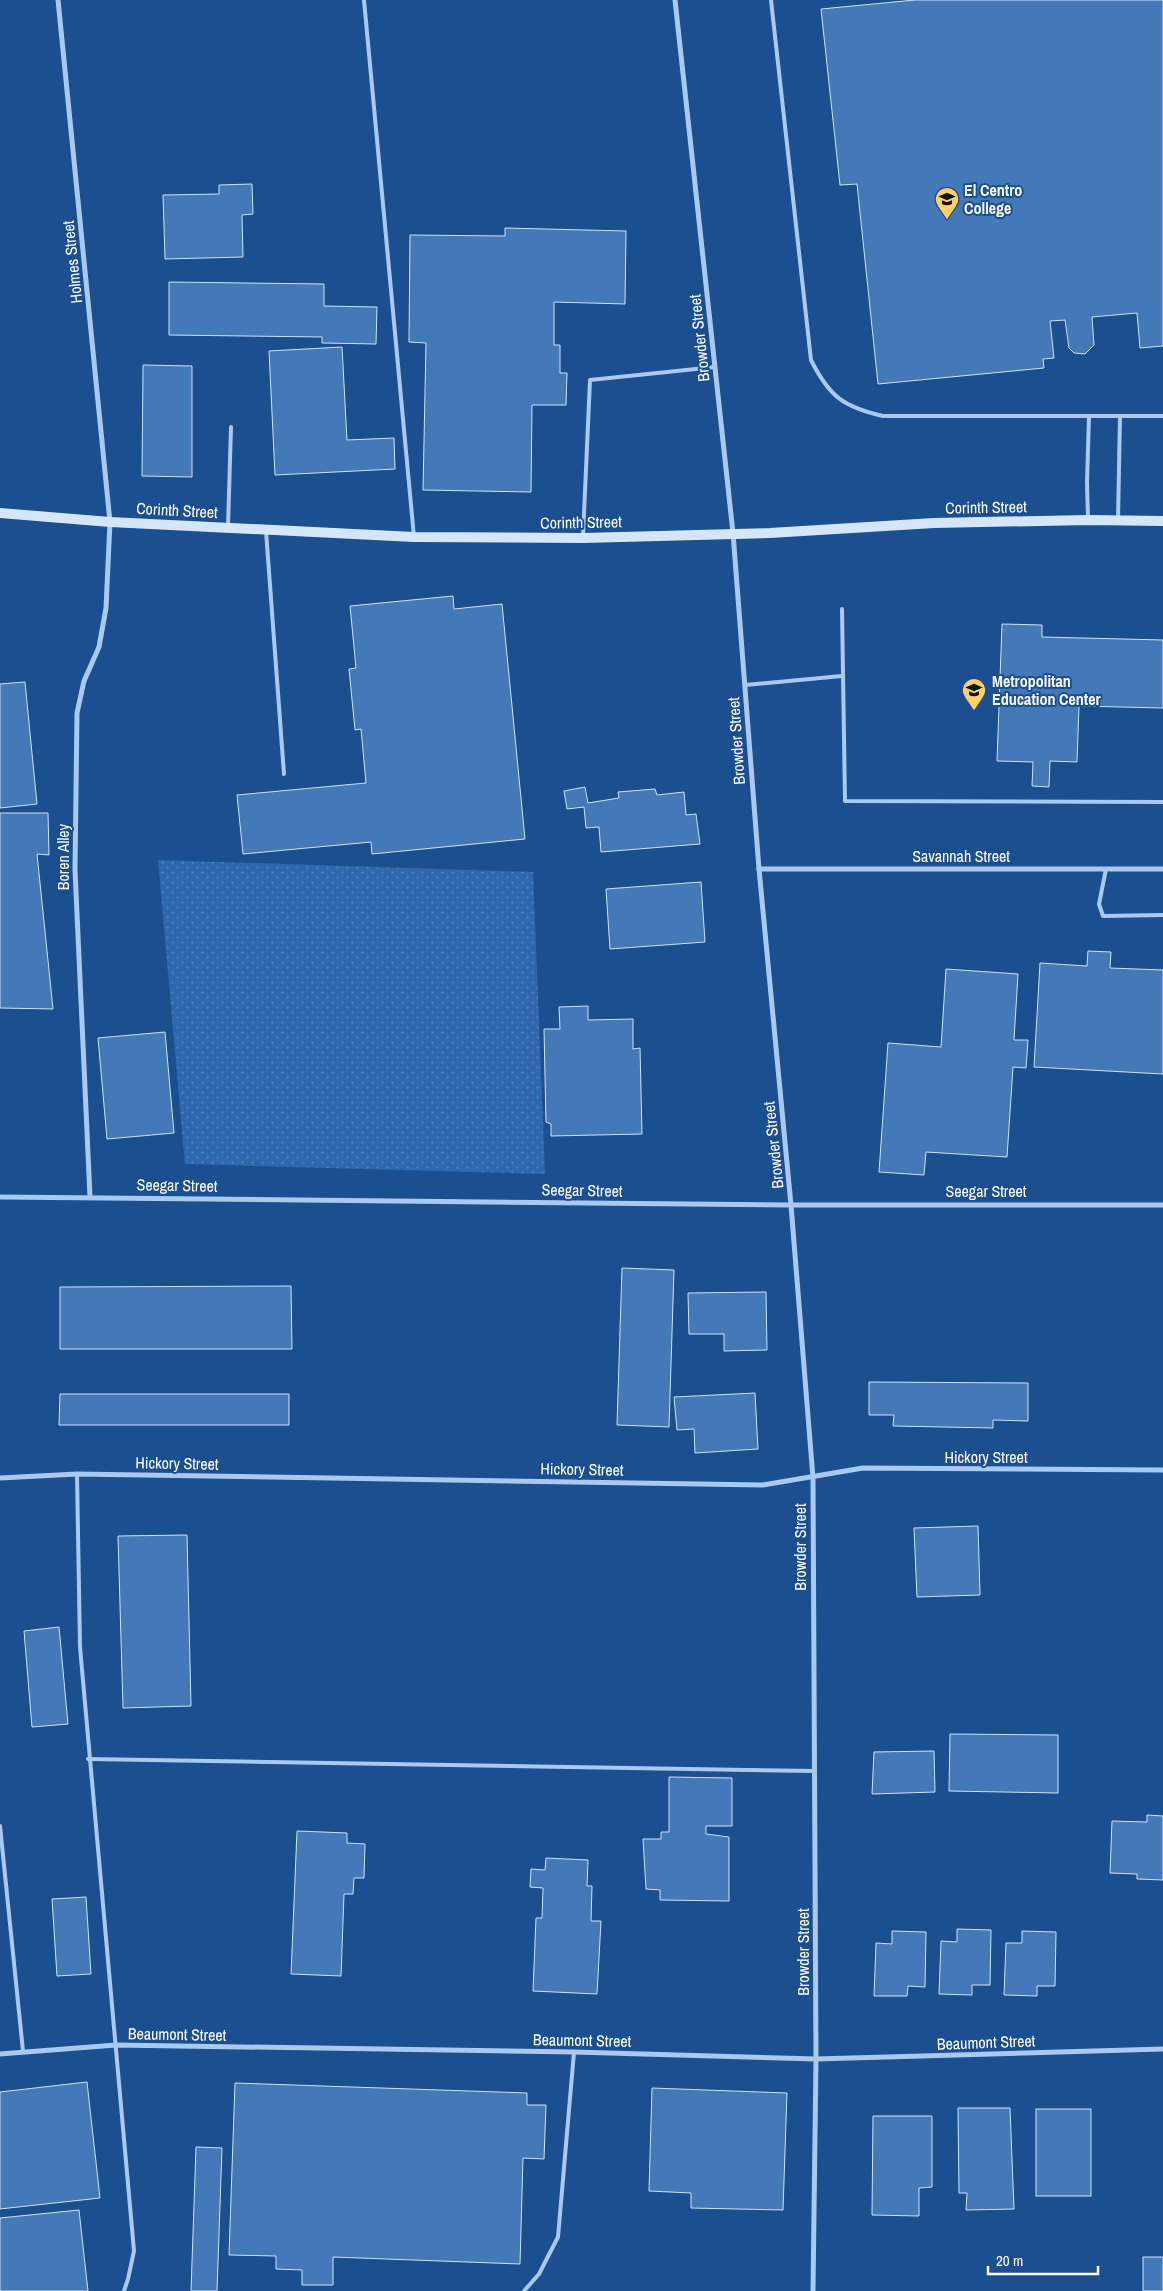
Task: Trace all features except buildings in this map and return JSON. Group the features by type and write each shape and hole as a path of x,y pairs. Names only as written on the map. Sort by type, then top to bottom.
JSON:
{"main road":[{"name":"Corinth Street","path":"0,513 110,522 414,537 583,538 934,523 1088,520 1163,521"}],"street":[{"name":"Holmes Street","path":"58,0 110,522"},
{"name":"Browder Street","path":"675,0 733,533 759,869 791,1205 812,1478 816,2059 813,2291"},
{"name":"Boren Alley","path":"90,1197 75,870 77,713 84,681 99,647 106,608 110,522"},
{"name":"Savannah Street","path":"759,869 1163,869"},
{"name":"Seegar Street","path":"0,1197 791,1205 1163,1204"},
{"name":"Hickory Street","path":"0,1478 77,1474 763,1485 862,1468 1163,1470"},
{"name":"Beaumont Street","path":"0,2054 116,2046 574,2052 816,2059 1163,2049"}],"lane":[{"path":"364,0 414,537"},
{"path":"771,0 811,360 822,381 839,399 860,410 883,416 1163,416"},
{"path":"583,538 590,380 715,367"},
{"path":"1088,520 1089,416"},
{"path":"1118,520 1120,416"},
{"path":"228,527 231,427"},
{"path":"266,529 284,774"},
{"path":"842,609 845,802 1163,802"},
{"path":"745,685 842,676"},
{"path":"1106,869 1099,904 1103,916 1163,915"},
{"path":"77,1474 80,1647 88,1759 134,2251 124,2291"},
{"path":"88,1759 814,1772"},
{"path":"0,1826 23,2051"},
{"path":"524,2291 539,2274 558,2237 574,2052"}],"shaded area":[{"path":"158,860 533,872 545,1174 185,1164"}],"place":[{"name":"El Centro College","path":"947,220"},
{"name":"Metropolitan Education Center","path":"974,711"}]}
